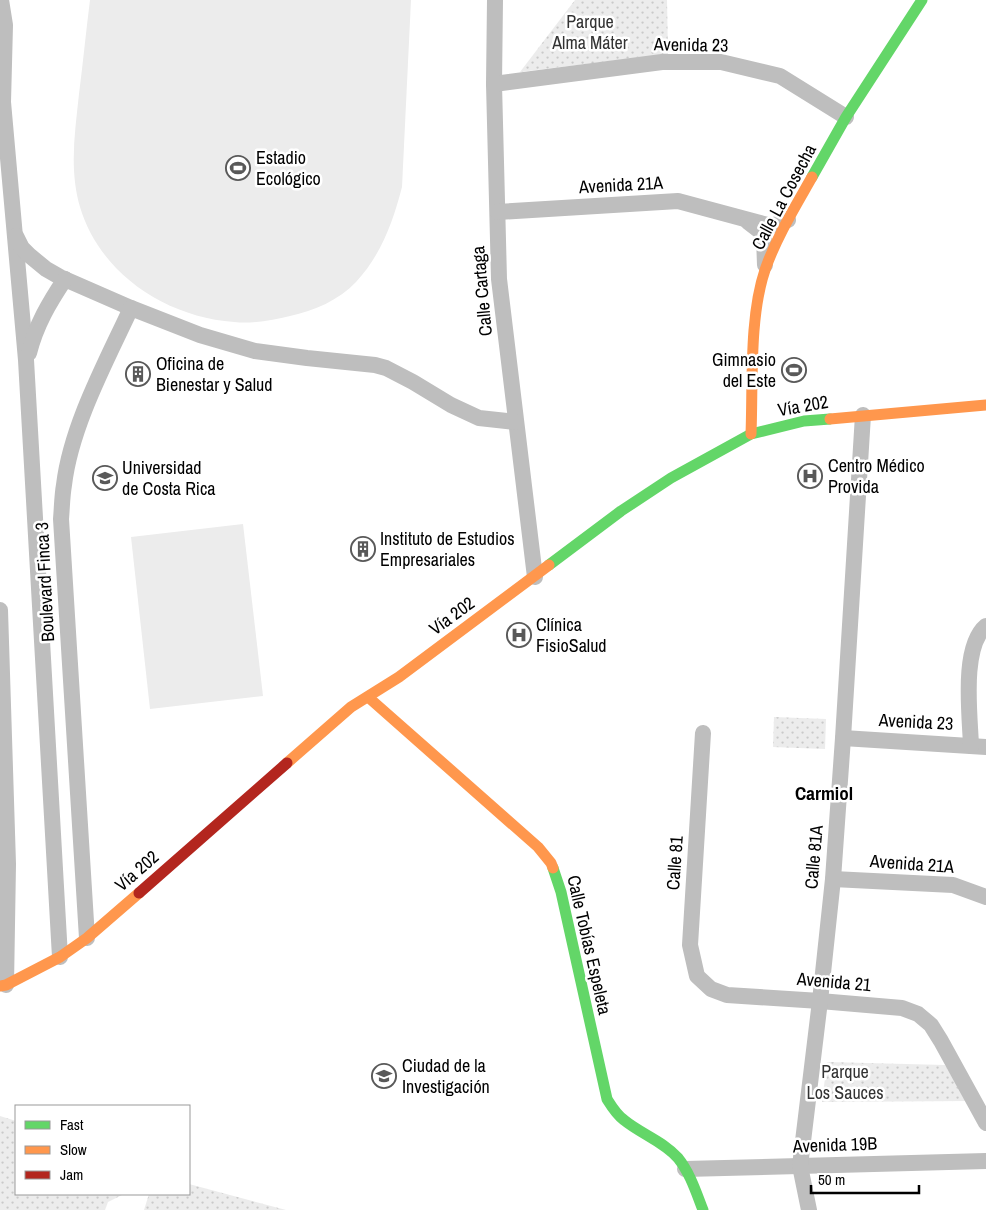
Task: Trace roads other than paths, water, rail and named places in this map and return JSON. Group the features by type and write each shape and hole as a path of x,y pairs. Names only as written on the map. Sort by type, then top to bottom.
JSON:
{"main road":[{"name":"Calle La Cosecha","path":"751,434 755,314 765,270 788,220 846,117 922,0"},
{"name":"Vía 202","path":"3,986 60,957 87,938 350,707 399,677 621,511 658,487 751,434 804,421 986,405"},
{"name":"Calle Tobías Espeleta","path":"368,697 538,847 551,863 561,892 607,1099 617,1114 671,1151 685,1168 702,1210"}],"street":[{"name":"Boulevard Finca 3","path":"0,0 5,25 3,102 26,366 60,957"},
{"name":"Calle Cartaga","path":"496,0 494,84 499,279 535,577"},
{"name":"Avenida 23","path":"494,84 662,62 721,62 780,76 846,117"},
{"name":"Avenida 21A","path":"498,212 678,201 771,226 788,220"},
{"name":"Avenida 21A","path":"744,219 761,232 764,238 765,270"},
{"name":"Boulevard Finca 3","path":"16,235 22,248 46,269 131,308 87,405 72,447 64,483 61,519 87,938"},
{"name":"Boulevard Finca 3","path":"26,366 37,326 65,279"},
{"path":"131,308 200,335 255,351 375,365 386,368 414,382 451,405 479,418 516,422"},
{"name":"Calle 81A","path":"810,1210 800,1166 833,879 862,415"},
{"path":"0,610 8,864 3,986"},
{"path":"978,746 970,661 975,641 986,626"},
{"name":"Calle 81","path":"703,734 690,945 697,976 711,989"},
{"name":"Avenida 23","path":"843,738 978,746"},
{"name":"Avenida 21A","path":"833,879 953,886 986,897"},
{"name":"Avenida 21","path":"711,989 727,995 820,1000 902,1008 918,1014 931,1025 941,1041 986,1123"},
{"name":"Avenida 19B","path":"685,1168 986,1161"}],"place":[{"name":"Estadio Ecológico","path":"238,168"},
{"name":"Gimnasio del Este","path":"794,370"},
{"name":"Oficina de Bienestar y Salud","path":"138,374"},
{"name":"Centro Médico Provida","path":"810,476"},
{"name":"Universidad de Costa Rica","path":"105,478"},
{"name":"Instituto de Estudios Empresariales","path":"363,549"},
{"name":"Clínica FisioSalud","path":"519,635"},
{"name":"Ciudad de la Investigación","path":"384,1076"}],"district":[{"name":"Carmiol","path":"824,793"}],"park label":[{"name":"Parque Alma Máter","path":"590,32"},
{"name":"Parque Los Sauces","path":"845,1082"}]}
